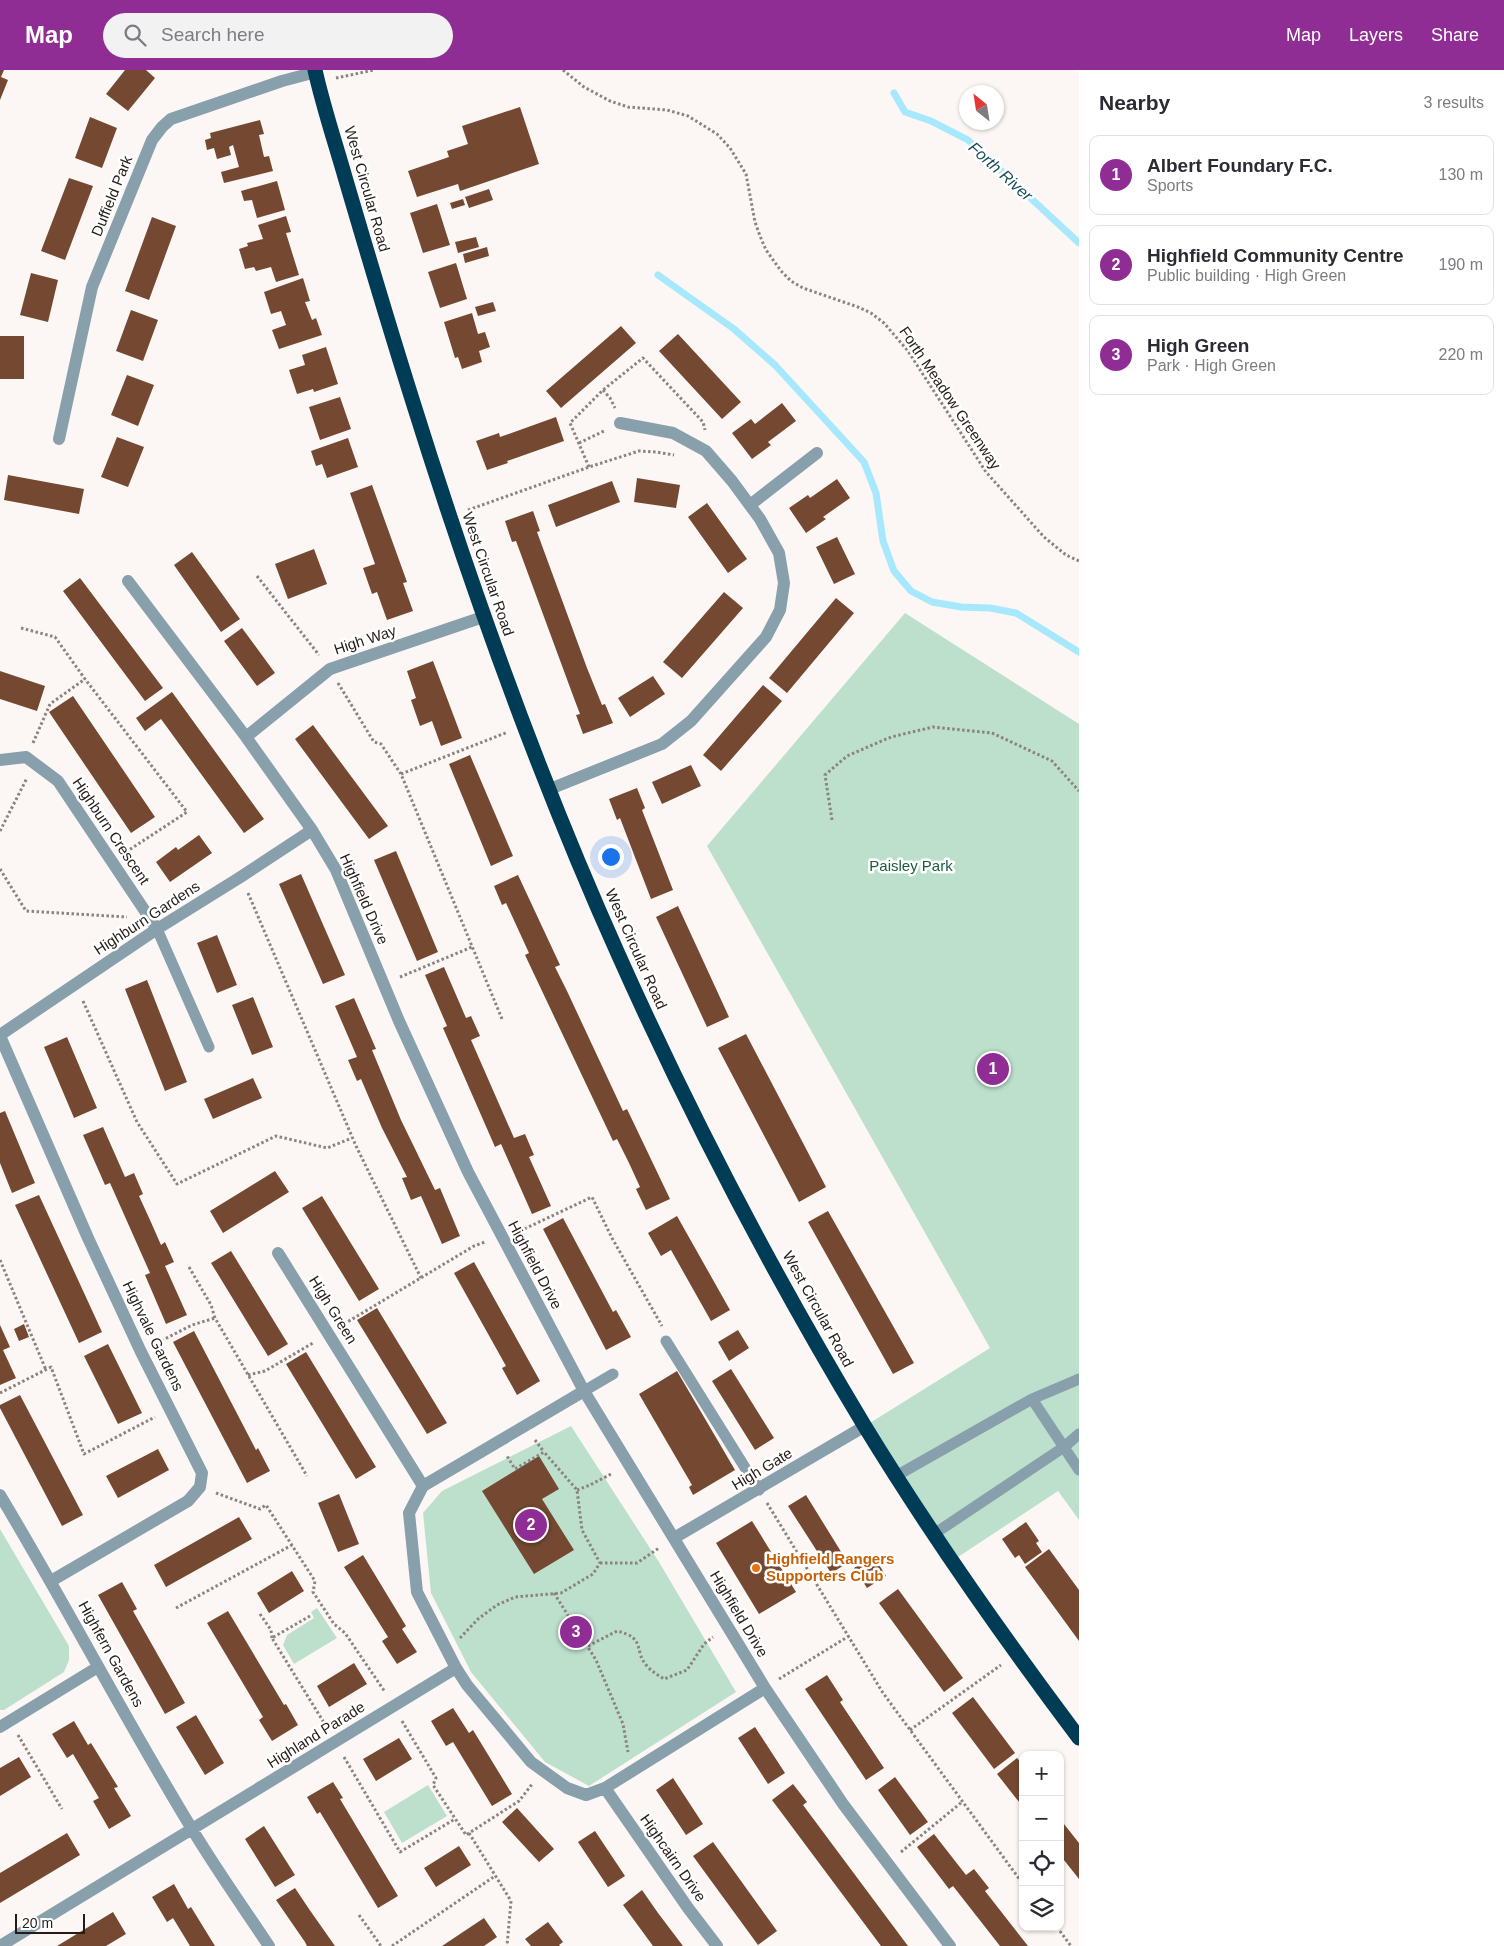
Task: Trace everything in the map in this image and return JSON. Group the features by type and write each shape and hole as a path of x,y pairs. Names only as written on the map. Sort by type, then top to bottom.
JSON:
{"highway":[{"name":"West Circular Road","path":"316,75 372,270 449,517 483,617 618,956 678,1083 759,1241 865,1426 934,1534 1016,1654 1079,1738"}],"street":[{"name":"Duffield Park","path":"59,440 92,287 152,140 171,119 282,81 316,75"},
{"path":"550,789 662,744 691,721 766,637 780,610 784,582 779,553 760,519 732,481 706,451 673,433 620,423"},
{"path":"750,505 817,453"},
{"name":"Highfield Drive","path":"128,581 246,737 312,830 336,870 383,984 468,1172 584,1390 765,1688 843,1804 950,1946"},
{"name":"High Way","path":"246,737 330,669 483,617"},
{"path":"0,760 31,760"},
{"name":"Highburn Crescent","path":"31,760 58,781 154,924"},
{"name":"Highburn Gardens","path":"0,1036 74,985 154,924 239,878 312,830"},
{"name":"Highvale Gardens","path":"0,1036 88,1238 141,1352 171,1408 202,1473 200,1487"},
{"name":"High Green","path":"278,1253 423,1486"},
{"path":"584,1390 423,1486 409,1513 417,1592 466,1685 531,1762 567,1788 586,1795 605,1788 765,1688"},
{"name":"High Gate","path":"674,1538 759,1490 865,1426"},
{"path":"51,1581 188,1501 200,1487"},
{"name":"Highfern Gardens","path":"0,1495 193,1830 269,1946"},
{"path":"5,1724 98,1667"},
{"name":"Highland Parade","path":"193,1830 456,1668"},
{"name":"Highcairn Drive","path":"605,1788 716,1946"},
{"path":"0,1946 193,1830"}],"lane":[{"path":"154,924 209,1047"},
{"path":"666,1341 759,1490"},
{"path":"584,1390 613,1374"},
{"path":"896,1476 1032,1399 1079,1379"},
{"path":"1032,1399 1079,1470"},
{"path":"934,1534 1064,1448 1079,1434"}],"path":[{"path":"316,75 374,70"},
{"name":"Forth Meadow Greenway","path":"563,70 584,87 610,101 628,106 667,110 688,116 717,134 730,148 746,174 755,222 760,236 773,261 781,271 803,288 858,307 871,313 884,323 908,351 986,472 1044,537 1066,555 1079,561"},
{"path":"604,390 610,398"},
{"path":"579,443 620,423"},
{"path":"449,517 639,451 678,456"},
{"path":"21,628 55,637 85,680 187,812 112,861"},
{"path":"0,831 31,760 50,704 85,680"},
{"path":"502,1019 401,774 525,725"},
{"path":"832,820 825,776 847,756 891,737 933,727 992,733 1052,761 1079,791"},
{"path":"0,869 26,910 154,924"},
{"path":"239,878 247,891 352,1138 421,1278"},
{"path":"383,984 472,947"},
{"path":"74,985 87,1009 137,1122 177,1184 276,1136 328,1148 352,1138"},
{"path":"328,1334 474,1246 527,1229 592,1197 612,1238 663,1327 666,1341"},
{"path":"0,1260 46,1370"},
{"path":"189,1267 211,1305 215,1318 307,1476"},
{"path":"141,1352 192,1325 215,1318"},
{"path":"248,1375 266,1372 301,1351"},
{"path":"0,1393 51,1367 84,1454 171,1408"},
{"path":"497,1442 515,1469 544,1452 577,1490 582,1530 600,1563"},
{"path":"577,1490 600,1480"},
{"path":"200,1487 260,1509 266,1505 315,1581 314,1592 334,1624 345,1632 394,1706 436,1778 434,1785 466,1835 519,1801 543,1771"},
{"path":"759,1490 884,1694 1019,1879"},
{"path":"600,1563 637,1563 674,1538"},
{"path":"176,1608 292,1545"},
{"path":"446,1649 497,1604 515,1597 561,1593 593,1574 600,1563"},
{"path":"554,1594 596,1660 623,1724 632,1771"},
{"path":"260,1614 271,1630 272,1638 400,1852 455,1819"},
{"path":"272,1638 310,1616"},
{"path":"588,1646 617,1631 629,1634 637,1642 646,1666 664,1679 687,1670 704,1644"},
{"path":"765,1688 849,1636"},
{"path":"910,1730 1016,1654"},
{"path":"5,1724 62,1809"},
{"path":"887,1863 962,1802"},
{"path":"469,1832 511,1901 507,1946"},
{"path":"392,1946 495,1876"},
{"path":"359,1915 381,1946"},
{"path":"1060,1931 1071,1946"}],"green space":[{"name":"Paisley Park","path":"905,613 1079,724 1079,1520 1058,1491 952,1561 865,1426 990,1348 707,846"},
{"path":"571,1426 659,1562 736,1692 589,1786 545,1762 471,1672 431,1593 423,1513 442,1491"},
{"path":"0,1529 69,1646 69,1660 64,1672 4,1710 0,1710"},
{"path":"317,1608 337,1638 294,1664 283,1645 287,1635 314,1618 311,1612"},
{"path":"428,1785 447,1816 402,1843 384,1812"}],"building":[{"path":"0,70 4,70 1,77 8,80 0,100"},
{"path":"125,70 146,70 155,78 128,111 106,94"},
{"path":"520,107 539,164 460,191 458,184 417,197 408,171 449,157 447,151 468,144 462,126"},
{"path":"90,117 117,128 102,168 75,158"},
{"path":"260,120 264,134 259,135 264,157 269,156 273,171 224,183 221,172 239,167 233,145 229,147 231,155 217,159 214,148 207,150 205,140 211,138 210,133"},
{"path":"69,178 93,186 65,260 41,251"},
{"path":"277,181 285,210 257,218 252,200 244,201 241,191"},
{"path":"489,189 493,200 469,208 465,197"},
{"path":"463,199 465,205 452,209 450,203"},
{"path":"437,204 450,245 423,253 410,213"},
{"path":"286,216 291,232 286,233 299,275 276,282 271,267 256,271 254,267 245,269 239,249 248,246 247,243 263,239 258,225"},
{"path":"152,217 176,226 149,300 125,291"},
{"path":"476,237 479,247 458,253 455,242"},
{"path":"487,247 489,256 465,263 463,254"},
{"path":"456,263 467,299 440,308 428,272"},
{"path":"31,273 58,280 48,322 20,315"},
{"path":"303,278 310,301 305,302 312,320 316,318 322,335 279,349 272,330 286,325 281,311 271,314 264,292"},
{"path":"493,302 496,311 478,316 475,307"},
{"path":"131,310 158,320 143,361 116,351"},
{"path":"472,313 478,334 485,332 490,347 479,351 482,362 462,369 458,357 455,358 444,322"},
{"path":"621,326 636,343 561,408 546,391"},
{"path":"678,334 741,402 722,419 659,351"},
{"path":"0,336 24,336 24,379 0,379"},
{"path":"326,347 338,384 314,392 313,389 297,394 289,370 305,365 302,355"},
{"path":"127,375 154,385 138,426 111,415"},
{"path":"340,397 351,429 320,440 309,407"},
{"path":"782,403 796,421 768,442 771,445 752,459 732,433 751,419 755,424"},
{"path":"556,417 564,441 487,470 476,441 499,433 500,437"},
{"path":"117,437 144,447 128,487 101,477"},
{"path":"348,438 358,467 327,478 322,464 316,466 311,451"},
{"path":"8,475 84,489 79,514 4,500"},
{"path":"637,478 680,485 676,508 634,502"},
{"path":"837,479 850,498 823,517 826,519 806,533 789,508 808,495 810,498"},
{"path":"612,481 620,502 556,527 548,505"},
{"path":"372,485 407,582 403,583 413,611 387,620 377,592 372,594 363,568 375,564 350,493"},
{"path":"707,503 747,559 728,573 688,517"},
{"path":"533,511 540,531 537,532 587,668 602,705 605,704 613,723 583,734 576,715 580,714 516,541 512,542 505,521"},
{"path":"837,537 855,574 834,584 816,547"},
{"path":"314,549 327,584 288,599 275,564"},
{"path":"192,552 240,619 221,632 174,565"},
{"path":"80,578 163,688 145,701 63,591"},
{"path":"724,592 743,608 682,678 663,662"},
{"path":"836,598 854,613 787,693 769,678"},
{"path":"242,628 275,673 257,686 224,641"},
{"path":"433,661 462,738 441,746 432,721 420,726 411,700 416,698 407,671"},
{"path":"0,671 45,686 37,711 0,699"},
{"path":"653,676 665,694 630,717 618,698"},
{"path":"763,685 782,701 721,771 703,755"},
{"path":"172,692 264,819 244,833 161,719 145,731 136,718"},
{"path":"73,696 155,817 131,833 49,712"},
{"path":"313,725 388,826 369,839 295,739"},
{"path":"470,755 513,856 491,866 449,764"},
{"path":"691,765 701,786 662,804 652,782"},
{"path":"637,788 645,808 642,810 673,890 651,899 620,818 617,820 609,799"},
{"path":"199,835 212,853 170,882 156,862 176,847 178,850"},
{"path":"396,851 438,952 417,961 374,860"},
{"path":"301,874 345,975 323,984 279,884"},
{"path":"518,875 560,965 555,967 623,1111 627,1109 670,1199 646,1210 636,1189 640,1187 629,1163 617,1139 613,1141 525,955 529,953 506,903 502,905 494,886"},
{"path":"678,906 729,1017 707,1027 656,917"},
{"path":"217,935 237,985 217,993 197,943"},
{"path":"444,967 466,1018 471,1016 480,1036 471,1040 514,1138 525,1134 534,1155 529,1157 551,1206 532,1214 501,1144 495,1147 443,1028 447,1026 425,975"},
{"path":"147,980 187,1082 165,1091 125,989"},
{"path":"253,997 273,1047 252,1055 232,1005"},
{"path":"354,998 376,1049 372,1050 401,1120 435,1190 440,1188 460,1236 442,1244 421,1196 411,1200 402,1178 407,1177 382,1128 361,1079 357,1081 348,1060 357,1057 335,1006"},
{"path":"746,1034 826,1187 799,1202 718,1048"},
{"path":"67,1037 97,1108 74,1118 44,1047"},
{"path":"253,1078 262,1098 213,1119 204,1099"},
{"path":"5,1111 35,1183 12,1193 0,1163 0,1113"},
{"path":"103,1127 125,1177 134,1173 143,1194 139,1196 161,1245 165,1242 174,1262 165,1266 187,1315 166,1324 145,1275 150,1273 110,1183 105,1185 83,1135"},
{"path":"275,1171 289,1192 223,1233 210,1211"},
{"path":"39,1195 102,1332 79,1343 15,1205"},
{"path":"322,1196 379,1289 359,1301 302,1208"},
{"path":"828,1211 914,1363 893,1374 808,1222"},
{"path":"677,1216 730,1310 711,1321 671,1250 661,1256 648,1233"},
{"path":"563,1218 613,1312 616,1310 631,1337 606,1350 543,1229"},
{"path":"231,1251 288,1344 268,1356 211,1263"},
{"path":"474,1262 540,1381 517,1395 502,1368 506,1366 454,1273"},
{"path":"377,1308 447,1423 427,1434 357,1320"},
{"path":"24,1324 29,1337 19,1341 14,1329"},
{"path":"0,1325 10,1347 3,1350 16,1378 0,1385"},
{"path":"738,1330 749,1348 729,1361 718,1342"},
{"path":"194,1331 256,1450 258,1448 270,1471 247,1483 173,1342"},
{"path":"108,1344 142,1413 118,1424 84,1356"},
{"path":"306,1352 376,1467 356,1479 286,1364"},
{"path":"731,1369 774,1438 755,1450 712,1381"},
{"path":"677,1371 735,1470 693,1495 689,1487 692,1485 639,1394"},
{"path":"20,1395 83,1515 62,1526 0,1408 0,1405"},
{"path":"158,1449 169,1470 118,1498 106,1476"},
{"path":"539,1456 559,1489 542,1499 574,1550 534,1574 482,1491"},
{"path":"339,1494 359,1544 338,1552 318,1503"},
{"path":"806,1495 848,1563 831,1573 788,1506"},
{"path":"239,1517 252,1539 166,1587 154,1565"},
{"name":"Highfield Rangers Supporters Club","path":"752,1521 796,1592 759,1614 716,1543"},
{"path":"1026,1522 1039,1541 1036,1543 1042,1552 1025,1564 1019,1555 1015,1558 1002,1539"},
{"path":"1049,1549 1079,1590 1079,1641 1025,1567"},
{"path":"363,1555 406,1626 402,1629 417,1652 397,1664 382,1641 388,1637 344,1567"},
{"path":"873,1555 886,1576 867,1588 854,1568"},
{"path":"292,1571 304,1591 269,1613 257,1593"},
{"path":"122,1582 137,1609 133,1611 185,1703 165,1714 98,1595"},
{"path":"898,1589 963,1678 944,1692 879,1603"},
{"path":"228,1611 298,1725 272,1741 259,1720 263,1717 207,1623"},
{"path":"354,1663 367,1684 329,1707 317,1686"},
{"path":"827,1675 843,1700 840,1702 884,1768 866,1780 805,1689"},
{"path":"973,1697 1015,1753 994,1769 952,1713"},
{"path":"453,1708 469,1733 473,1730 512,1794 492,1806 453,1742 446,1746 431,1721"},
{"path":"196,1715 224,1763 205,1775 176,1727"},
{"path":"74,1721 88,1745 91,1743 118,1787 114,1788 131,1816 109,1829 93,1801 99,1798 73,1754 67,1758 52,1734"},
{"path":"755,1727 785,1773 768,1784 738,1738"},
{"path":"399,1738 412,1759 376,1781 363,1759"},
{"path":"19,1757 31,1777 0,1796 0,1768"},
{"path":"1017,1758 1019,1760 1019,1802 997,1774"},
{"path":"895,1777 928,1822 910,1835 878,1790"},
{"path":"673,1778 703,1824 686,1835 656,1790"},
{"path":"333,1782 343,1798 340,1799 398,1896 378,1908 320,1812 317,1814 307,1797"},
{"path":"793,1784 807,1802 803,1805 908,1946 881,1946 772,1800"},
{"path":"517,1808 554,1849 539,1862 502,1822"},
{"path":"1064,1824 1079,1843 1079,1879 1064,1860"},
{"path":"264,1826 295,1875 275,1887 245,1839"},
{"path":"595,1831 625,1876 608,1887 578,1842"},
{"path":"67,1833 80,1855 0,1903 0,1873"},
{"path":"934,1834 966,1875 974,1869 989,1888 985,1891 1028,1946 1000,1946 953,1886 949,1889 917,1847"},
{"path":"713,1842 777,1931 758,1945 693,1856"},
{"path":"459,1846 471,1865 436,1887 424,1868"},
{"path":"174,1884 188,1909 191,1907 215,1946 190,1946 173,1918 167,1922 152,1897"},
{"path":"295,1888 335,1946 307,1946 276,1900"},
{"path":"642,1890 683,1946 653,1946 623,1905"},
{"path":"113,1912 126,1934 106,1946 57,1946"},
{"path":"484,1918 497,1937 484,1946 442,1946"},
{"path":"548,1922 563,1942 560,1946 531,1946 525,1939"}],"waterway":[{"name":"Forth River","path":"894,93 905,112 931,121 968,140 1079,243"},
{"path":"658,275 734,329 775,365 864,462 876,493 883,541 894,571 911,591 932,602 961,607 990,608 1016,613 1079,652"}],"place":[{"name":"Albert Foundary F.C.","path":"993,1069"},
{"name":"Highfield Community Centre","path":"531,1525"},
{"name":"Highfield Rangers Supporters Club","path":"756,1568"},
{"name":"High Green","path":"576,1632"}]}
